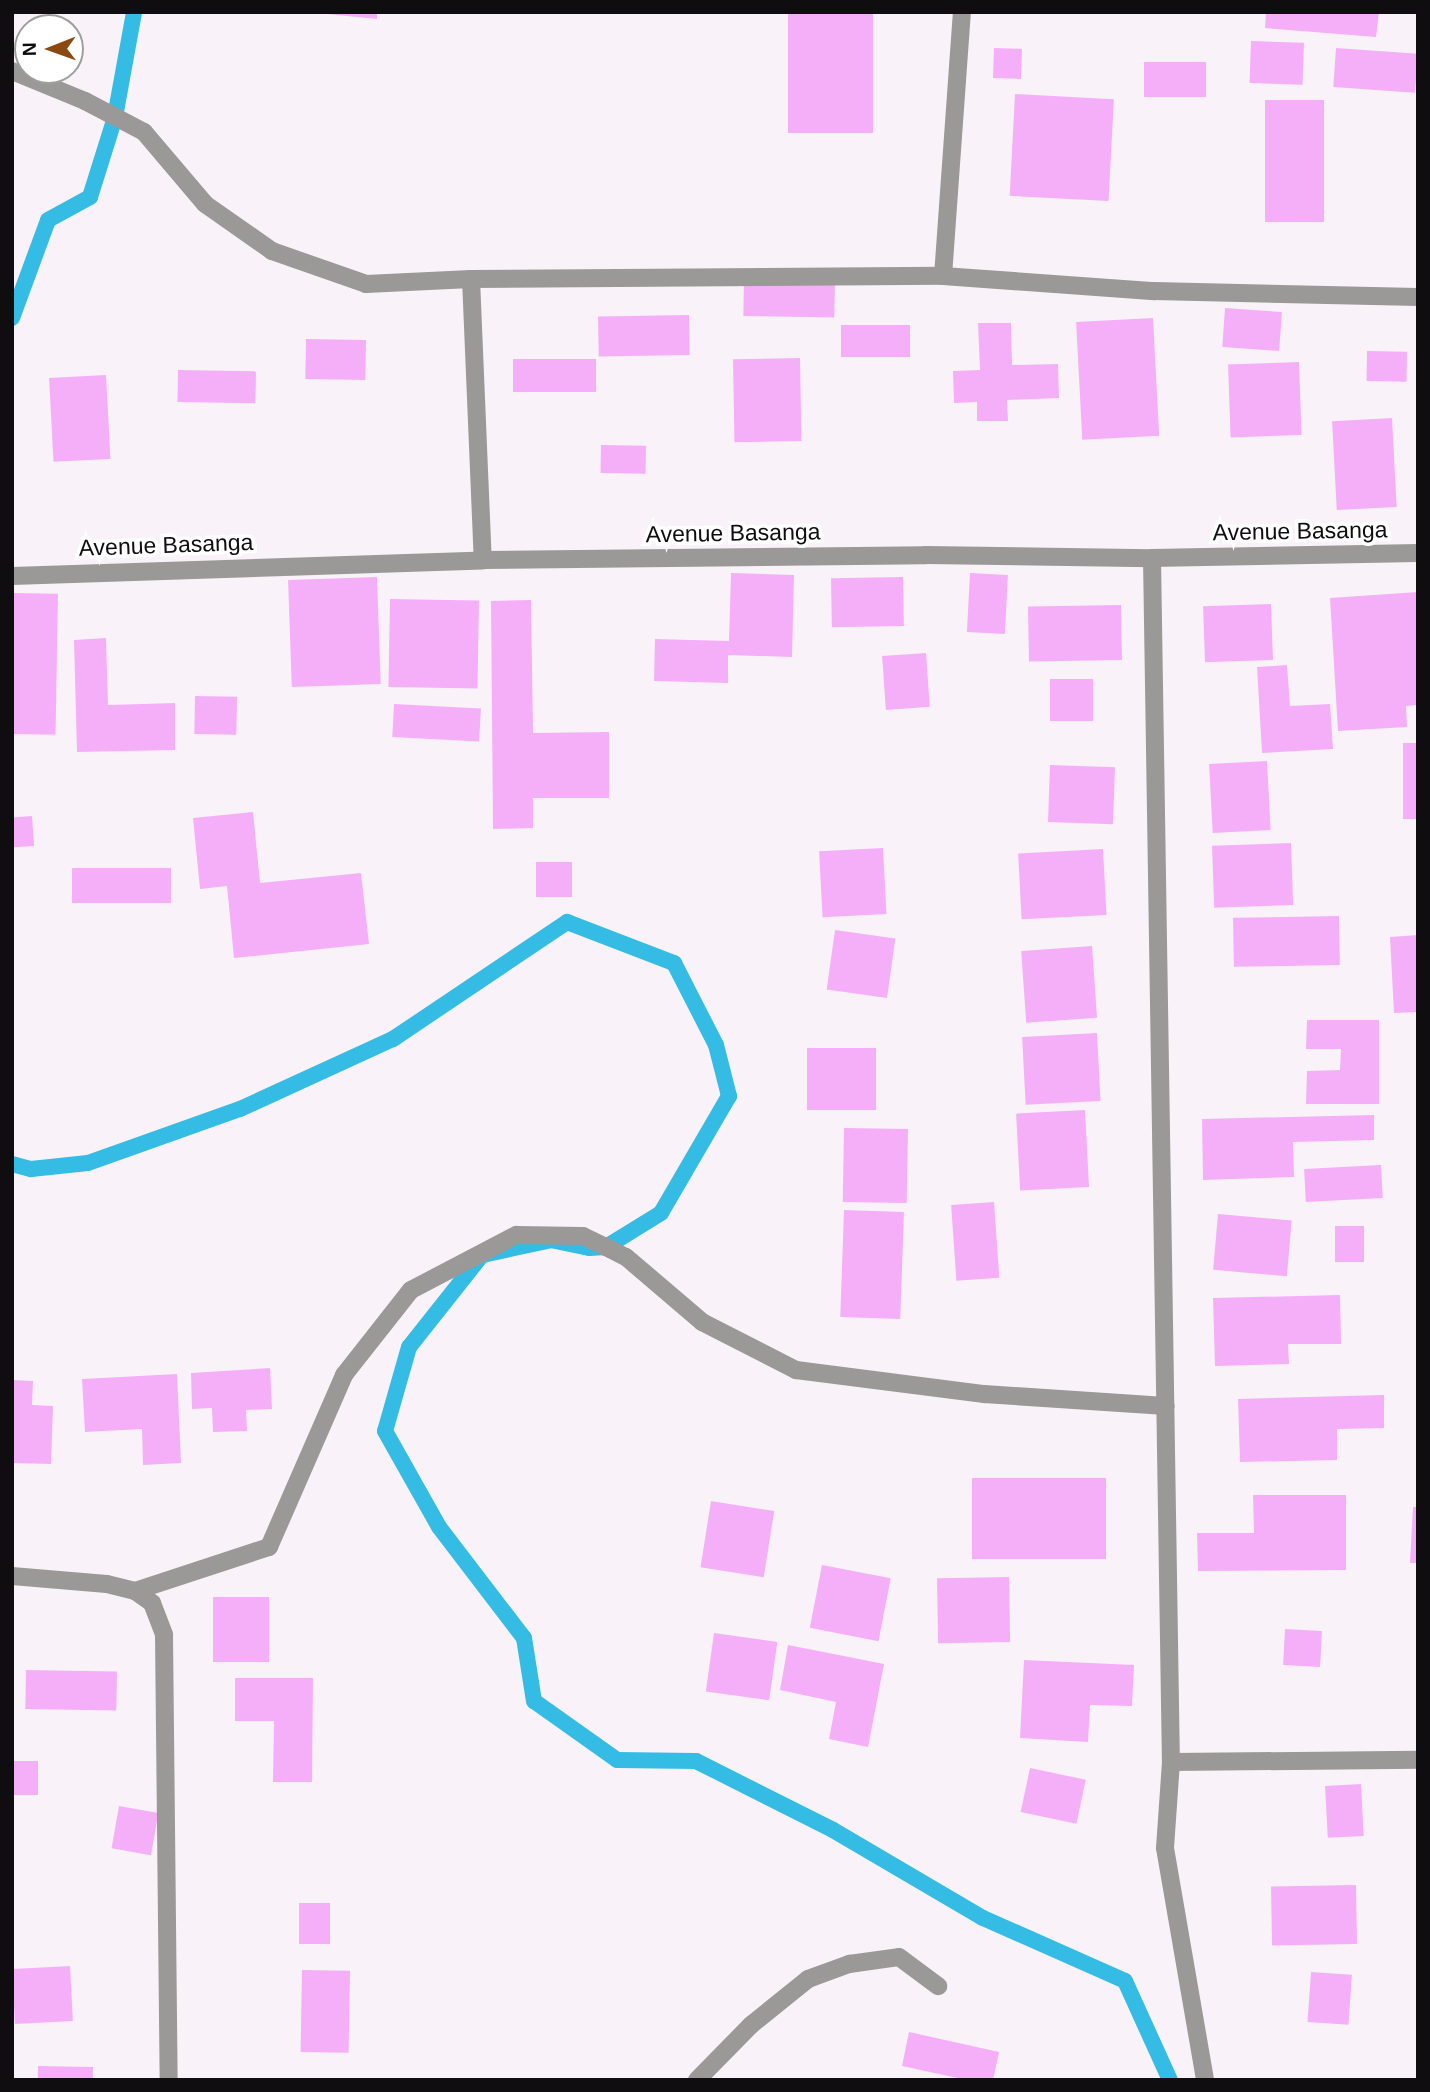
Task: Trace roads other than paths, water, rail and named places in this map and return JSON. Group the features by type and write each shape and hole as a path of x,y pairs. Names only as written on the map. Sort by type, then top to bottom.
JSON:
{"street":[{"path":"943,276 962,12"},
{"path":"12,71 85,101 144,132 205,204 271,251 366,284 471,279 943,276 1154,291 1418,297"},
{"path":"471,279 483,560"},
{"name":"Avenue Basanga","path":"12,576 49,572 483,560 925,555 1152,558 1418,553"},
{"path":"1152,558 1171,1762 1166,1847 1205,2080"},
{"path":"135,1591 269,1547 344,1375 411,1290 516,1235 583,1236 606,1247 626,1257 702,1322 796,1370 984,1394 1166,1406"},
{"path":"12,1576 107,1584 135,1591 152,1603 164,1635 169,2080"},
{"path":"1171,1762 1418,1760"},
{"path":"697,2080 751,2025 808,1979 849,1964 899,1957 938,1986"}],"waterway":[{"path":"12,318 48,220 90,197 115,117 134,12"},
{"path":"12,1164 31,1169 88,1163 240,1109 393,1039 567,922 674,963 716,1045 729,1096 661,1213 606,1247 589,1248 552,1240 482,1255 409,1347 385,1431 439,1527 524,1638 534,1701 617,1760 696,1761 833,1830 983,1918 1125,1981 1170,2080"}]}
